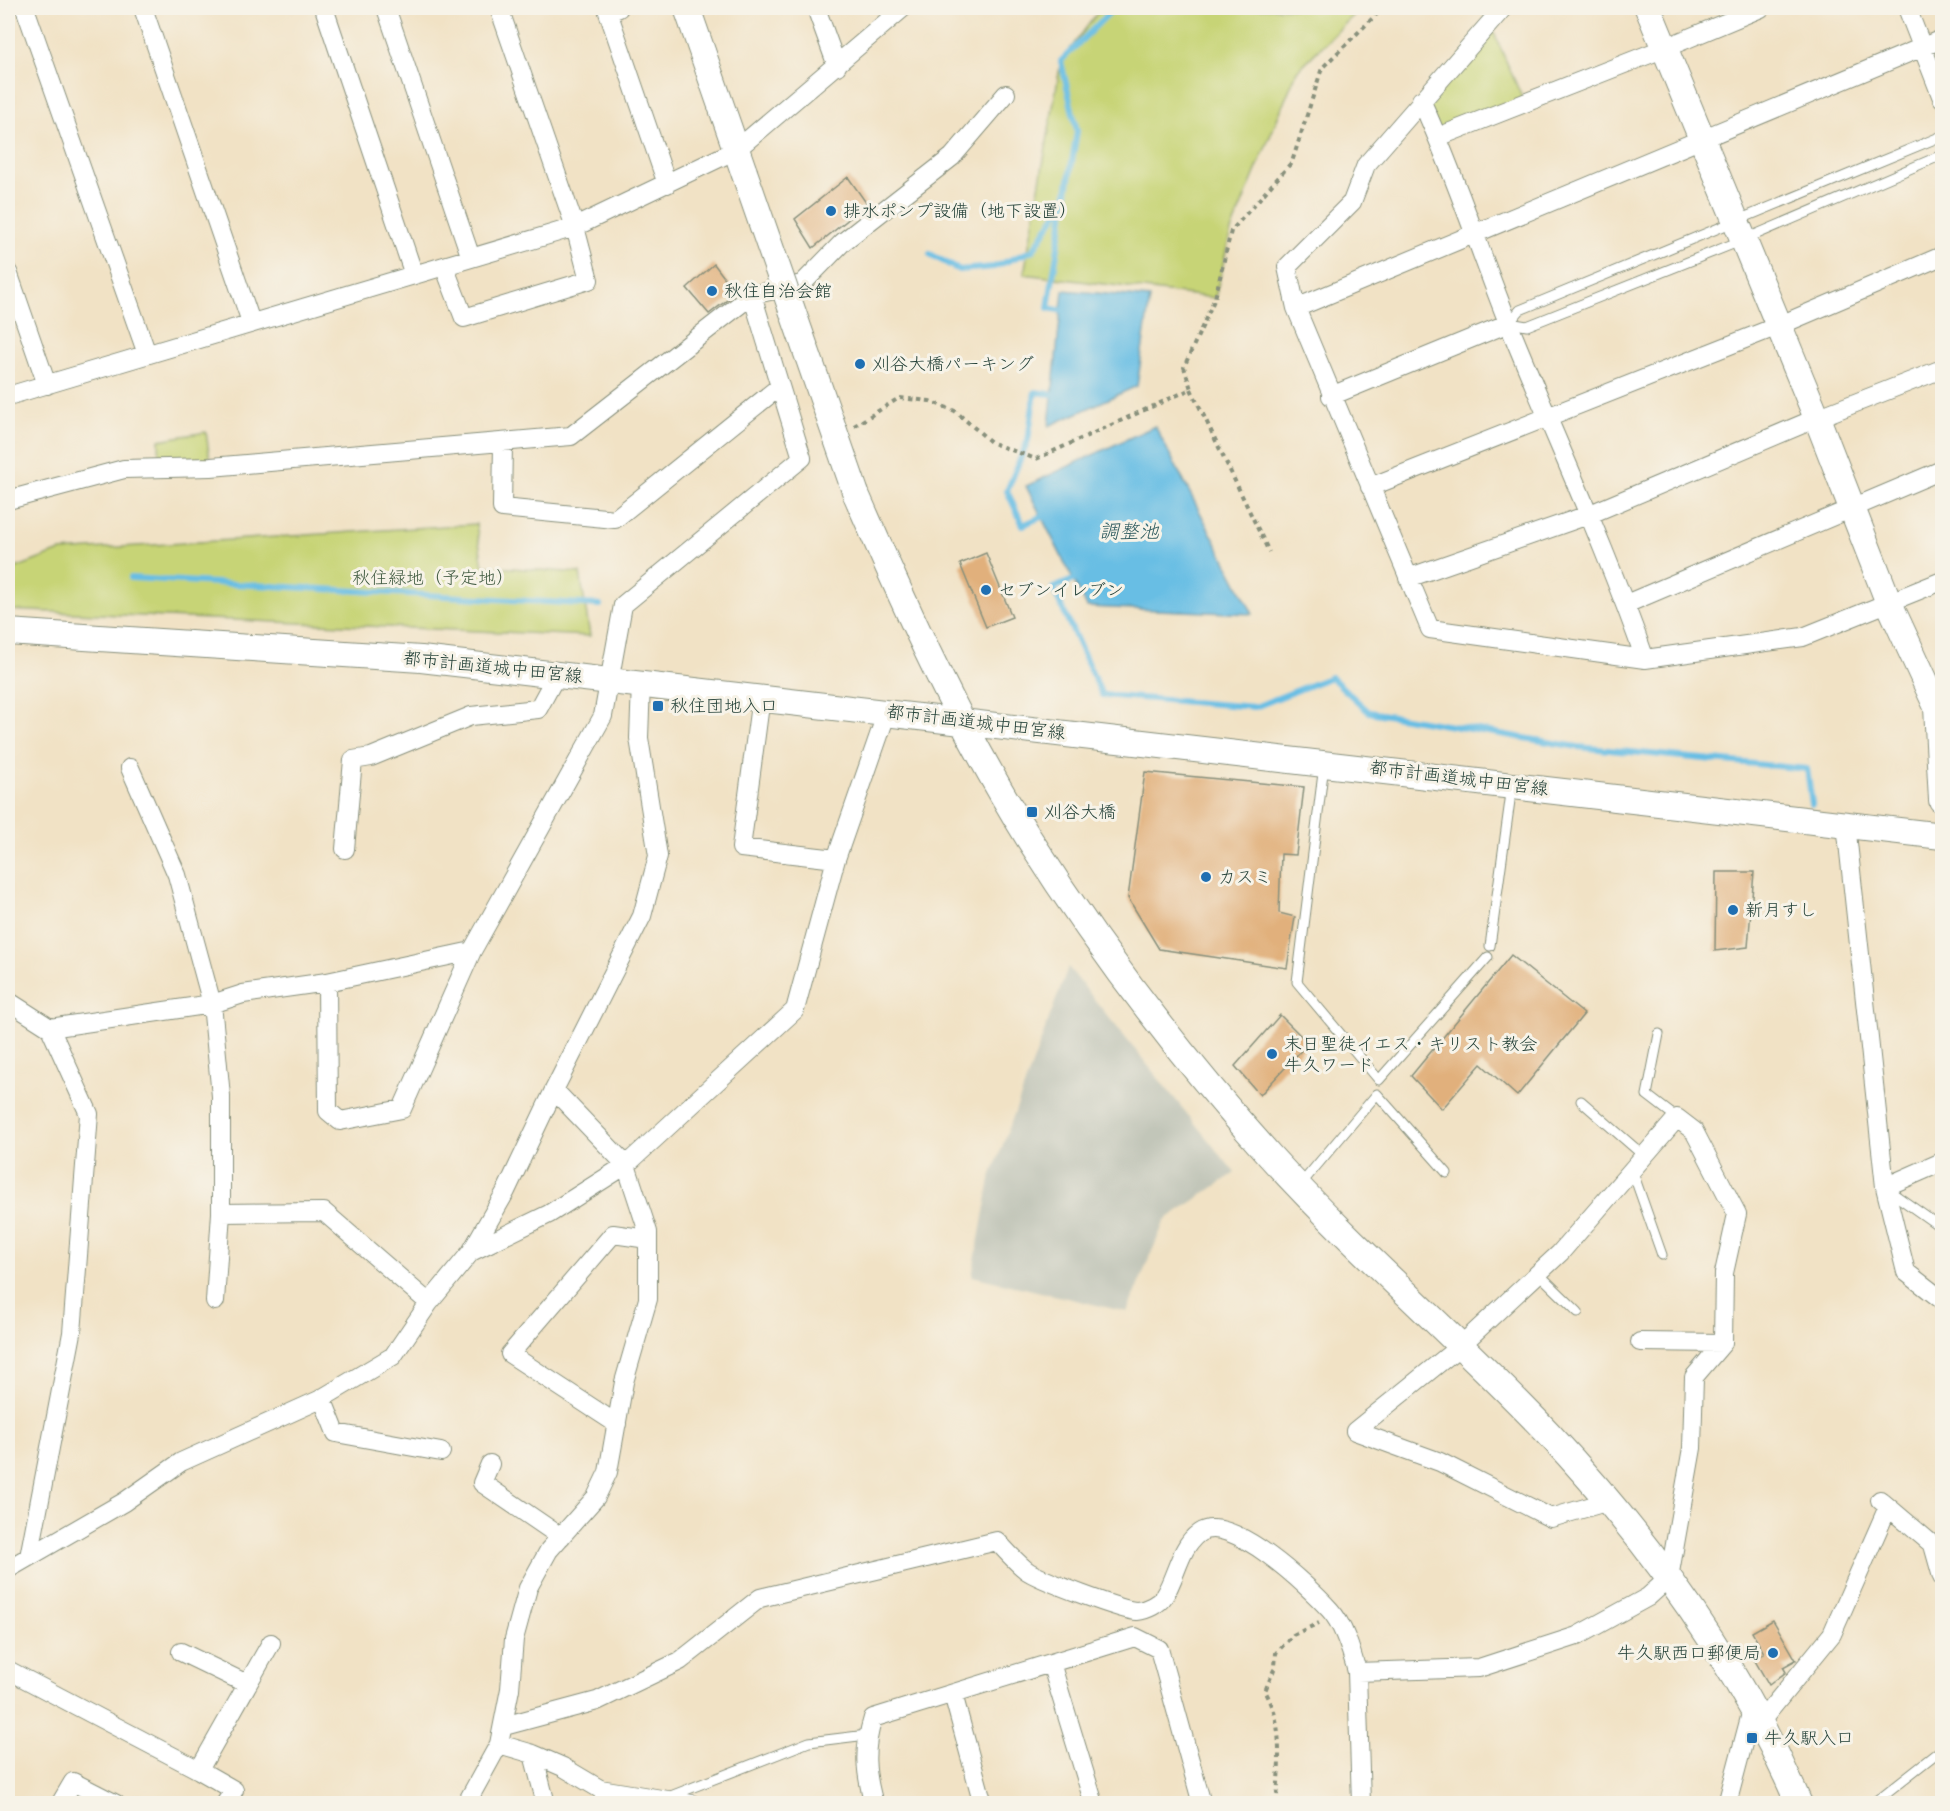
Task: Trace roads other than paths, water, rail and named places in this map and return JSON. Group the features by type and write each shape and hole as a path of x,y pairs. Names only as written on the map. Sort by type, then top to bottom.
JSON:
{"street":[{"path":"8,13 23,8 147,354"},
{"path":"143,8 251,322"},
{"path":"324,8 414,275"},
{"path":"386,8 471,258"},
{"path":"444,266 464,318 589,280 575,227 499,8"},
{"path":"619,8 608,12 667,183"},
{"path":"687,8 856,494 921,639 962,722 1027,835 1119,970 1217,1095 1299,1186 1545,1431 1609,1501 1669,1578 1717,1648 1757,1714 1798,1803"},
{"path":"816,8 837,66"},
{"path":"8,396 575,227 667,183 740,161 886,15 903,8"},
{"path":"1503,8 1366,165 1352,202 1287,267 1296,308 1430,629 1645,659 1803,637 1942,581"},
{"path":"1648,8 1817,418 1850,508 1889,603 1937,694 1942,800"},
{"path":"1438,137 1761,8"},
{"path":"1906,8 1942,98"},
{"path":"1296,308 1476,231 1942,39"},
{"path":"8,500 124,469 211,467 571,436 752,295 802,284 843,242 952,157 1006,94"},
{"path":"1421,100 1476,231 1509,323 1626,604 1645,659"},
{"path":"1370,487 1778,326 1942,256"},
{"path":"8,272 47,385"},
{"path":"327,982 328,1111 340,1121 402,1109 472,951 603,716 623,605 802,458 752,295"},
{"path":"1331,396 1509,323"},
{"path":"1408,578 1588,515 1817,418 1942,369"},
{"path":"503,443 502,508 615,519 779,387"},
{"path":"1626,604 1942,470"},
{"name":"都市計画道城中田宮線","path":"8,632 274,648 608,679 1942,836"},
{"path":"345,849 353,760 370,757 471,716 538,709 557,674"},
{"path":"8,1569 124,1502 181,1462 322,1398 393,1356 429,1304 471,1252 506,1191 642,916 658,856 639,738 641,683"},
{"path":"761,697 741,848 836,859"},
{"path":"471,1252 549,1214 626,1166 795,1010 836,859 887,712"},
{"path":"130,768 177,874 212,1004 221,1096 221,1213 215,1301"},
{"path":"1846,824 1885,1188 1906,1272 1942,1299"},
{"path":"50,1028 212,1004 243,994 327,982 472,951"},
{"path":"8,1001 50,1028 89,1114 72,1333 29,1557"},
{"path":"466,1803 499,1744 504,1726 514,1639 528,1588 549,1550 596,1497 608,1472 624,1382 648,1299 648,1239 626,1166 554,1090"},
{"path":"1357,1672 1479,1668 1577,1636 1648,1597 1669,1578 1692,1448 1694,1377 1723,1343 1724,1273 1737,1214 1694,1131 1677,1118 1560,1253 1459,1347 1355,1431 1440,1462 1551,1518 1609,1501"},
{"path":"1885,1188 1942,1162"},
{"path":"221,1213 324,1212 429,1304"},
{"path":"617,1424 510,1354 613,1234 648,1239"},
{"path":"1640,1342 1723,1343"},
{"path":"322,1398 336,1433 441,1452"},
{"path":"490,1464 482,1483 561,1536"},
{"path":"1728,1803 1757,1714 1832,1634 1883,1503 1933,1545 1942,1577"},
{"path":"504,1726 597,1701 680,1661 760,1598 997,1541 1027,1571 1112,1605 1136,1611 1149,1608 1164,1597 1177,1563 1199,1533 1212,1528 1230,1531 1263,1550 1334,1615 1352,1653 1357,1672 1361,1803"},
{"path":"874,1803 865,1771 867,1735 873,1718 1135,1637 1159,1649 1202,1803"},
{"path":"199,1770 271,1643"},
{"path":"181,1652 247,1684"},
{"path":"1052,1664 1094,1803"},
{"path":"8,1670 234,1790 225,1803"},
{"path":"953,1694 983,1803"},
{"path":"499,1744 533,1754 563,1767 600,1789 656,1800 692,1803"},
{"path":"533,1754 546,1803"},
{"path":"60,1803 73,1782 116,1803"}],"lane":[{"path":"1509,323 1527,326 1740,232 1942,136"},
{"path":"1509,323 1520,310 1740,232 1942,155"},
{"path":"1324,762 1297,982 1379,1080 1488,957"},
{"path":"1490,946 1512,784"},
{"path":"1659,1034 1647,1095 1677,1118"},
{"path":"1299,1186 1377,1094 1447,1173"},
{"path":"1581,1101 1644,1156"},
{"path":"1632,1170 1662,1255"},
{"path":"1885,1188 1942,1228"},
{"path":"1538,1273 1578,1312"},
{"path":"656,1800 809,1742 867,1735"},
{"path":"1872,1803 1942,1749"}],"water":[{"path":"1063,290 1150,298 1137,386 1049,426"},
{"name":"調整池","path":"1155,426 1253,614 1087,607 1026,486"}],"waterway":[{"path":"1069,312 1048,308 1077,131 1061,61 1114,8"},
{"path":"930,254 959,270 994,267 1033,250 1064,202"},
{"path":"1047,514 1023,525 1007,491 1028,440 1035,392 1058,395"},
{"path":"1081,577 1053,588 1102,695 1255,707 1331,677 1369,712 1578,747 1807,769 1812,804"},
{"path":"131,578 600,605"}],"place":[{"name":"排水ポンプ設備（地下設置）","path":"831,211"},
{"name":"秋住自治会館","path":"712,291"},
{"name":"刈谷大橋パーキング","path":"860,364"},
{"name":"セブンイレブン","path":"986,590"},
{"name":"秋住団地入口","path":"658,706"},
{"name":"刈谷大橋","path":"1032,812"},
{"name":"カスミ","path":"1206,877"},
{"name":"新月すし","path":"1733,910"},
{"name":"末日聖徒イエス・キリスト教会 牛久ワード","path":"1272,1054"},
{"name":"牛久駅西口郵便局","path":"1773,1653"},
{"name":"牛久駅入口","path":"1752,1738"}],"park label":[{"name":"秋住緑地（予定地）","path":"433,578"}]}
